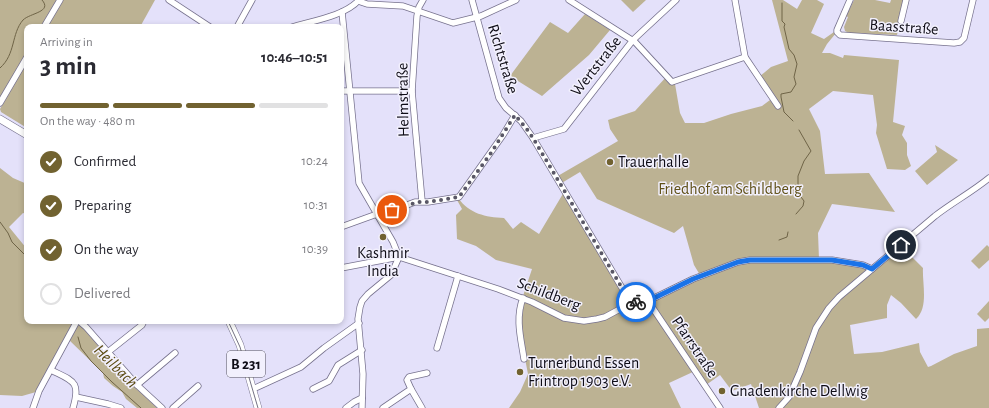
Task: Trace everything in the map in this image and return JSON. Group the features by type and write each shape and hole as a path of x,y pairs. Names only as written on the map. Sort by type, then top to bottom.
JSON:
{"main road":[{"path":"0,119 24,133"},
{"name":"B 231","path":"230,324 240,345 258,408"}],"street":[{"path":"46,24 60,0"},
{"path":"169,0 205,24"},
{"path":"240,24 252,0"},
{"name":"Helmstraße","path":"422,202 412,91 418,11 423,0"},
{"name":"Richtstraße","path":"472,0 499,98 533,138 631,303"},
{"path":"302,24 342,12 352,7 358,1 367,4 399,5 453,23 477,18 516,0"},
{"path":"569,0 632,40 673,82 745,57"},
{"name":"Wertstraße","path":"533,138 564,129 632,40 676,0"},
{"path":"735,0 745,57 778,106"},
{"name":"Baasstraße","path":"850,0 837,30 840,35 954,43 960,42 964,38 973,0"},
{"path":"901,21 906,0"},
{"path":"342,12 343,24"},
{"path":"344,29 359,183 370,200 400,257"},
{"path":"0,103 24,62"},
{"path":"344,91 412,91"},
{"path":"344,226 404,205 459,197 491,153 515,115"},
{"path":"779,408 789,397 800,372 813,334 820,321 839,297 935,216 975,190 989,178"},
{"path":"344,267 400,257"},
{"path":"362,408 364,374 359,311 362,301 368,294 391,275 400,257"},
{"name":"Schildberg","path":"400,257 522,298 564,318 584,321 605,317 631,303 648,301 693,279 738,262 750,260 832,260 863,265 872,269"},
{"path":"436,348 458,276"},
{"path":"522,298 518,324 524,359"},
{"name":"Pfarrstraße","path":"648,301 720,408"},
{"path":"253,389 301,367 324,348 359,323"},
{"path":"33,408 39,392 76,324"},
{"path":"81,324 137,385 162,408"},
{"path":"108,352 142,324"},
{"path":"313,389 329,381 338,365 362,350"},
{"path":"137,385 175,353"},
{"path":"51,370 74,383 76,387 76,397 73,408"},
{"path":"422,408 411,389 408,378 427,373"},
{"path":"173,408 198,386"},
{"path":"383,408 411,389"},
{"path":"76,397 121,408"},
{"path":"346,408 362,398"}],"green space":[{"path":"0,0 57,0 43,24 24,24 24,57 0,99"},
{"path":"61,0 155,0 142,24 48,24"},
{"path":"621,0 646,0 633,12"},
{"name":"Friedhof am Schildberg","path":"772,0 783,0 797,9 802,0 817,0 824,4 811,33 824,39 834,32 836,33 822,53 830,53 843,58 844,55 899,60 893,122 905,126 902,135 907,143 907,155 911,166 905,170 887,169 876,133 877,125 873,95 833,91 809,109 820,131 825,174 869,173 895,212 832,204 818,233 819,259 810,260 832,261 866,266 871,269 840,296 819,320 812,334 802,367 817,327 837,300 901,246 923,268 924,302 920,314 916,319 891,295 887,305 887,318 850,325 854,354 882,352 919,343 920,352 928,367 954,354 977,346 977,329 989,328 989,408 780,408 789,398 796,380 789,397 778,408 759,408 751,384 732,391 720,375 706,385 650,300 700,275 694,265 683,226 674,233 597,199 580,172 560,184 556,177 618,141 610,129 608,120 635,111 667,76 675,84 680,113 685,123 704,123 762,106 770,100 774,104 777,103 759,77 771,67 788,61"},
{"path":"854,0 875,0 890,3 891,0 904,0 897,35 849,33 845,31 844,27 848,17 846,16"},
{"path":"585,14 610,30 589,55 542,96 510,76 550,22 568,33"},
{"path":"24,66 24,126 1,112 0,109"},
{"path":"935,145 958,160 927,185 915,171 937,152"},
{"path":"0,168 13,178 24,183 24,213 9,227 24,245 24,324 72,324 36,392 22,396 0,395"},
{"path":"564,192 631,305 648,300 695,371 669,383 681,408 509,408 520,392 528,374 518,323 520,305 532,269 496,260 476,246 457,239 456,215 462,209 457,200 458,198 468,208 478,214 504,218 513,229 521,222 539,234"},
{"path":"987,245 989,247 989,260 979,269 971,261"},
{"path":"989,301 989,318 985,322 977,314"},
{"path":"76,324 80,324 108,354 128,380 157,408 137,408 126,399 122,392 104,378 103,373 68,339"}],"waterway":[{"path":"0,68 9,57 17,31 23,20 43,10 45,7 42,0"},
{"path":"782,3 782,21 785,24 784,27 789,49 794,55 797,64 794,77 796,84 791,92 781,94 781,97 784,112 793,121"},
{"path":"796,214 803,206 804,201 798,193 798,176 804,161 811,151 799,130"},
{"name":"Heilbach","path":"0,222 8,233 12,242 24,254"},
{"path":"779,240 787,237 788,232"},
{"name":"Heilbach","path":"78,337 81,348 91,361 141,408"}],"tram line":[{"path":"229,324 240,347 258,408"}],"way so far":[{"path":"392,210 418,202 428,202 459,197 491,153 515,115 533,138 631,303 636,302"}],"place":[{"name":"Trauerhalle","path":"610,162"},
{"name":"Kashmir India","path":"383,237"},
{"name":"Turnerbund Essen Frintrop 1903 e.V.","path":"520,372"},
{"name":"Gnadenkirche Dellwig","path":"722,391"}],"route":[{"path":"636,302 648,301 680,284 738,262 750,260 832,260 863,265 872,269 901,245"}]}
